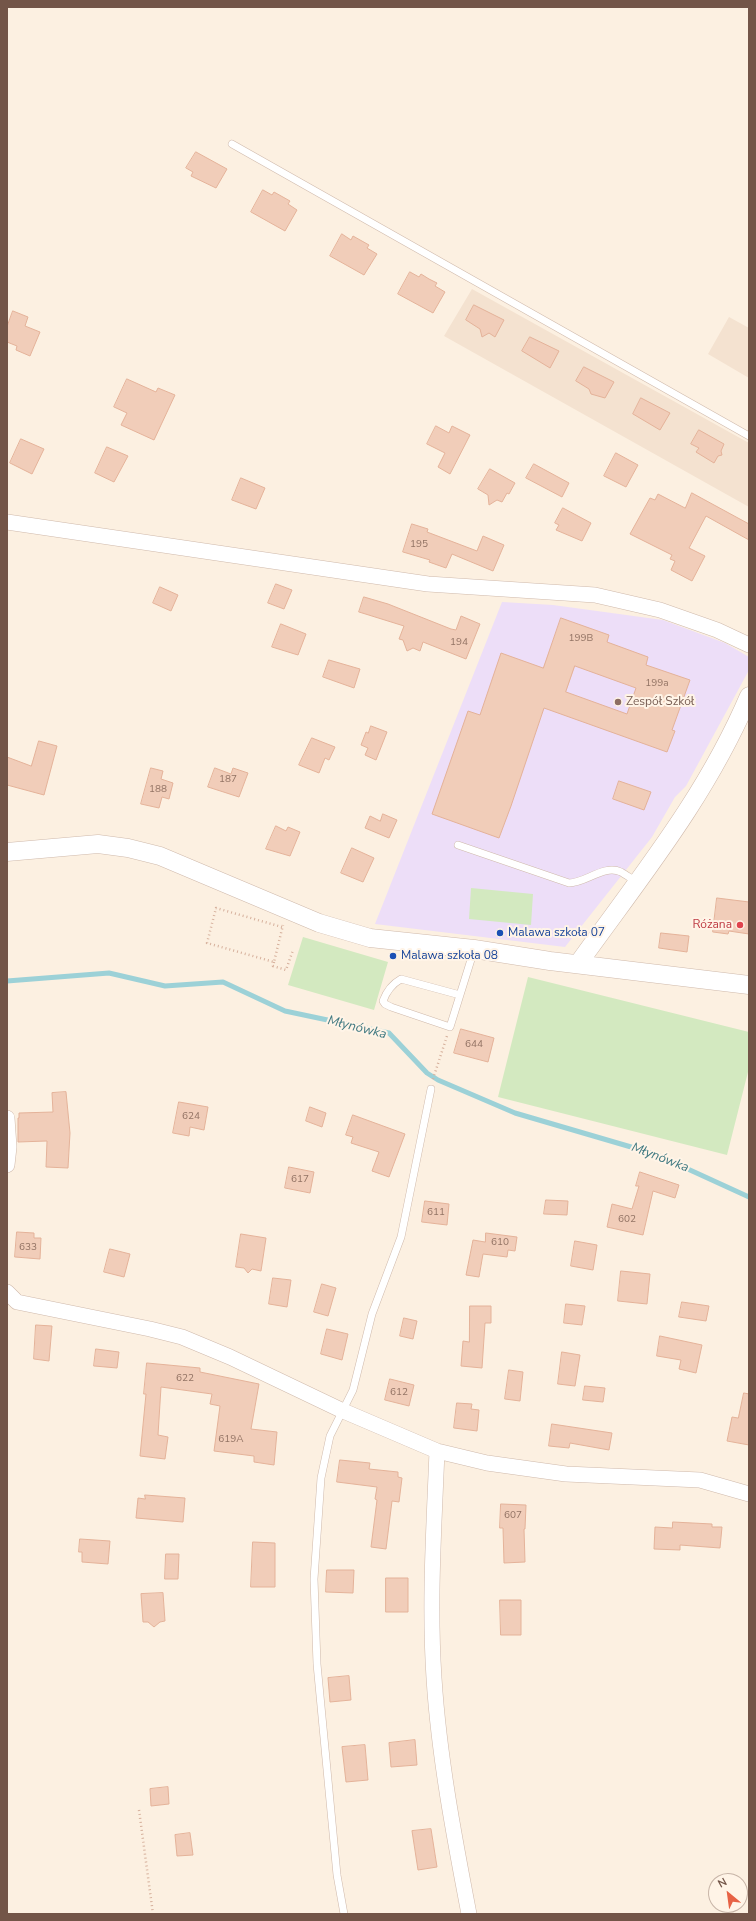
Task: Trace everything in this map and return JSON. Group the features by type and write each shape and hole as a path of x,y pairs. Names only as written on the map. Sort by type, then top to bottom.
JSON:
{"street":[{"path":"7,522 428,584 595,595 660,610 717,630 749,645"},
{"path":"578,964 683,819 706,782 732,734 749,696"},
{"path":"7,852 52,846 98,844 128,848 160,856 285,919 319,923 370,938 474,949 578,964 749,985"},
{"path":"7,1118 9,1147 7,1165"},
{"path":"7,1292 17,1302 182,1337 230,1357 341,1410 438,1451 487,1463 566,1474 700,1480 749,1494"},
{"path":"438,1451 432,1585 434,1678 441,1755 469,1914"}],"lane":[{"path":"232,144 749,436"},
{"path":"458,845 568,883 581,882 601,872 614,870 620,871 637,883"},
{"path":"460,995 401,979 394,983 386,992 384,1000 385,1004 391,1007 450,1027 460,995 474,949"},
{"path":"344,1914 337,1875 316,1664 314,1579 321,1478 330,1436 341,1410 353,1390 372,1314 401,1237 431,1089"}],"path":[{"path":"274,962 207,943 216,908 285,919 274,962 272,966 286,970 293,950"},
{"path":"436,1069 450,1027"},
{"path":"139,1810 153,1914"}],"shaded area":[{"path":"472,289 749,443 749,507 444,336"},
{"path":"729,317 749,328 749,378 708,354"},
{"path":"502,602 553,605 663,620 725,643 749,657 749,670 686,786 675,797 652,837 565,947 375,924"}],"green space":[{"path":"471,888 533,894 531,925 469,919"},
{"path":"303,937 388,962 374,1010 288,985"},
{"path":"528,977 749,1032 749,1068 727,1155 498,1097"}],"building":[{"path":"196,152 227,169 216,188 191,176 193,172 186,168"},
{"path":"263,190 272,195 274,192 290,201 288,204 297,210 285,231 251,212"},
{"path":"342,234 351,240 353,236 369,245 367,248 377,254 364,275 330,256"},
{"path":"410,272 419,277 421,274 437,283 435,286 445,292 433,313 398,294"},
{"path":"474,305 504,320 495,337 489,333 482,337 480,329 466,320"},
{"path":"13,311 28,317 25,326 40,332 30,356 16,350 17,346 7,342 7,327"},
{"path":"530,337 559,351 550,368 522,351"},
{"path":"584,367 614,382 605,398 591,394 589,389 576,381"},
{"path":"127,379 156,392 158,388 175,395 154,440 121,425 127,413 114,407"},
{"path":"641,398 670,413 660,430 633,414"},
{"path":"436,426 449,433 452,426 470,435 450,474 438,467 445,453 427,444"},
{"path":"699,430 724,444 721,451 722,455 718,456 714,463 696,452 699,448 691,444"},
{"path":"21,439 44,449 32,474 10,463"},
{"path":"107,447 128,456 114,482 95,473"},
{"path":"616,453 638,465 626,487 604,476"},
{"path":"534,464 569,483 562,497 526,478"},
{"path":"490,469 515,483 509,494 507,493 502,502 497,500 489,505 488,495 478,489"},
{"path":"241,478 265,488 256,509 232,500"},
{"path":"692,493 749,524 749,540 706,516 689,548 705,556 692,581 671,570 675,561 670,559 672,555 630,534 650,498 655,500 658,494 685,508"},
{"path":"563,508 591,523 582,541 556,530 559,525 555,523"},
{"path":"412,524 428,529 427,532 477,551 483,536 504,545 493,571 452,554 446,568 429,562 430,560 403,552"},
{"path":"276,584 292,590 284,609 268,603"},
{"path":"160,587 178,595 171,611 153,603"},
{"path":"364,597 388,604 451,629 456,630 461,616 480,624 466,659 423,642 420,651 413,648 407,651 403,640 399,639 404,626 359,612"},
{"path":"561,618 609,635 607,642 648,657 646,665 690,680 672,730 675,731 667,752 544,708 499,838 432,814 468,711 480,715 501,653 543,668","holes":["575,666 636,688 627,714 566,692"]},
{"path":"281,624 306,634 298,655 272,647"},
{"path":"329,660 360,669 354,688 323,677"},
{"path":"371,726 387,732 376,760 365,755 368,748 361,745 366,732 368,733"},
{"path":"312,738 335,747 329,760 325,758 319,773 299,765"},
{"path":"39,741 57,746 44,795 7,785 7,757 31,766"},
{"path":"151,768 163,771 161,779 173,783 169,799 162,797 159,808 141,804"},
{"path":"215,768 231,774 233,768 248,773 239,797 208,787"},
{"path":"619,781 651,792 644,810 613,799"},
{"path":"383,814 397,820 389,838 365,828 370,816 380,821"},
{"path":"276,826 286,831 288,827 300,832 290,856 266,849"},
{"path":"352,848 374,858 363,882 341,873"},
{"path":"717,898 749,902 749,934 729,931 728,934 713,932"},
{"path":"661,933 689,936 687,952 659,948"},
{"path":"461,1029 494,1038 488,1062 454,1053"},
{"path":"66,1092 70,1133 68,1168 46,1167 47,1141 18,1142 19,1113 53,1112 52,1093"},
{"path":"179,1102 208,1107 204,1130 190,1127 189,1136 173,1133"},
{"path":"310,1107 326,1113 322,1127 306,1121"},
{"path":"353,1115 405,1134 389,1177 372,1171 379,1152 351,1143 353,1137 346,1135"},
{"path":"289,1167 314,1172 310,1193 285,1188"},
{"path":"640,1172 679,1185 675,1198 653,1191 643,1235 607,1227 612,1204 632,1209 639,1186 636,1186"},
{"path":"546,1200 568,1201 567,1215 544,1214"},
{"path":"425,1201 449,1204 447,1225 422,1222"},
{"path":"17,1232 34,1233 34,1238 41,1238 40,1259 15,1257"},
{"path":"486,1233 517,1237 515,1251 508,1250 507,1257 483,1254 479,1277 466,1275 473,1240 485,1242"},
{"path":"241,1234 266,1238 261,1271 252,1269 248,1273 244,1268 236,1267"},
{"path":"575,1241 597,1245 593,1270 571,1266"},
{"path":"110,1249 130,1254 124,1277 104,1272"},
{"path":"621,1271 650,1274 647,1304 618,1301"},
{"path":"273,1278 291,1280 287,1307 269,1304"},
{"path":"322,1284 336,1288 328,1316 314,1312"},
{"path":"682,1302 709,1306 706,1321 679,1317"},
{"path":"566,1304 585,1306 582,1325 564,1323"},
{"path":"470,1306 491,1306 491,1323 485,1323 482,1368 461,1366 463,1341 469,1342"},
{"path":"404,1318 417,1321 413,1339 400,1336"},
{"path":"36,1325 52,1326 49,1361 34,1359"},
{"path":"327,1329 348,1334 342,1360 321,1354"},
{"path":"660,1336 702,1345 696,1373 679,1369 681,1360 657,1356"},
{"path":"96,1349 119,1352 117,1368 94,1366"},
{"path":"562,1352 580,1355 575,1386 558,1384"},
{"path":"147,1363 200,1368 200,1372 259,1384 251,1429 277,1432 274,1465 254,1462 254,1456 214,1451 220,1406 210,1404 212,1394 161,1387 158,1435 168,1437 165,1459 140,1456 146,1394 144,1394"},
{"path":"509,1370 523,1372 520,1401 505,1399"},
{"path":"390,1379 414,1385 409,1406 385,1400"},
{"path":"585,1386 605,1388 603,1402 583,1400"},
{"path":"744,1393 749,1394 749,1445 727,1441 732,1417 738,1418"},
{"path":"457,1403 472,1404 471,1409 479,1410 477,1431 454,1428"},
{"path":"552,1424 612,1433 609,1450 570,1443 569,1448 549,1446"},
{"path":"340,1460 370,1463 369,1469 398,1472 398,1477 402,1478 399,1502 392,1501 386,1549 371,1547 377,1500 375,1499 377,1487 337,1482"},
{"path":"145,1495 185,1498 183,1522 136,1518 138,1498 145,1499"},
{"path":"501,1504 526,1505 524,1529 525,1562 504,1563 503,1528 500,1528"},
{"path":"673,1522 712,1524 712,1527 722,1527 720,1548 680,1545 680,1550 654,1549 655,1527 672,1528"},
{"path":"80,1539 110,1541 108,1564 82,1562 82,1552 79,1552"},
{"path":"253,1542 275,1543 275,1587 251,1587"},
{"path":"166,1554 179,1554 178,1579 165,1579"},
{"path":"327,1570 354,1570 353,1593 326,1592"},
{"path":"386,1578 408,1578 408,1612 386,1612"},
{"path":"163,1593 165,1621 160,1622 154,1627 148,1622 143,1622 141,1594"},
{"path":"500,1600 521,1600 521,1635 501,1635"},
{"path":"349,1676 351,1700 330,1702 328,1678"},
{"path":"415,1740 417,1765 391,1767 389,1743"},
{"path":"365,1745 368,1780 346,1782 342,1747"},
{"path":"168,1787 169,1804 151,1806 150,1789"},
{"path":"431,1829 437,1867 418,1870 412,1831"},
{"path":"190,1833 193,1855 177,1856 175,1835"}],"waterway":[{"name":"Młynówka","path":"7,981 109,973 165,986 223,982 285,1011 389,1033 427,1073 438,1080 515,1113 655,1154 749,1197"}],"place":[{"name":"Zespół Szkół","path":"618,702"},
{"name":"Różana","path":"740,925"},
{"name":"Malawa szkoła 07","path":"500,933"},
{"name":"Malawa szkoła 08","path":"393,956"}]}
